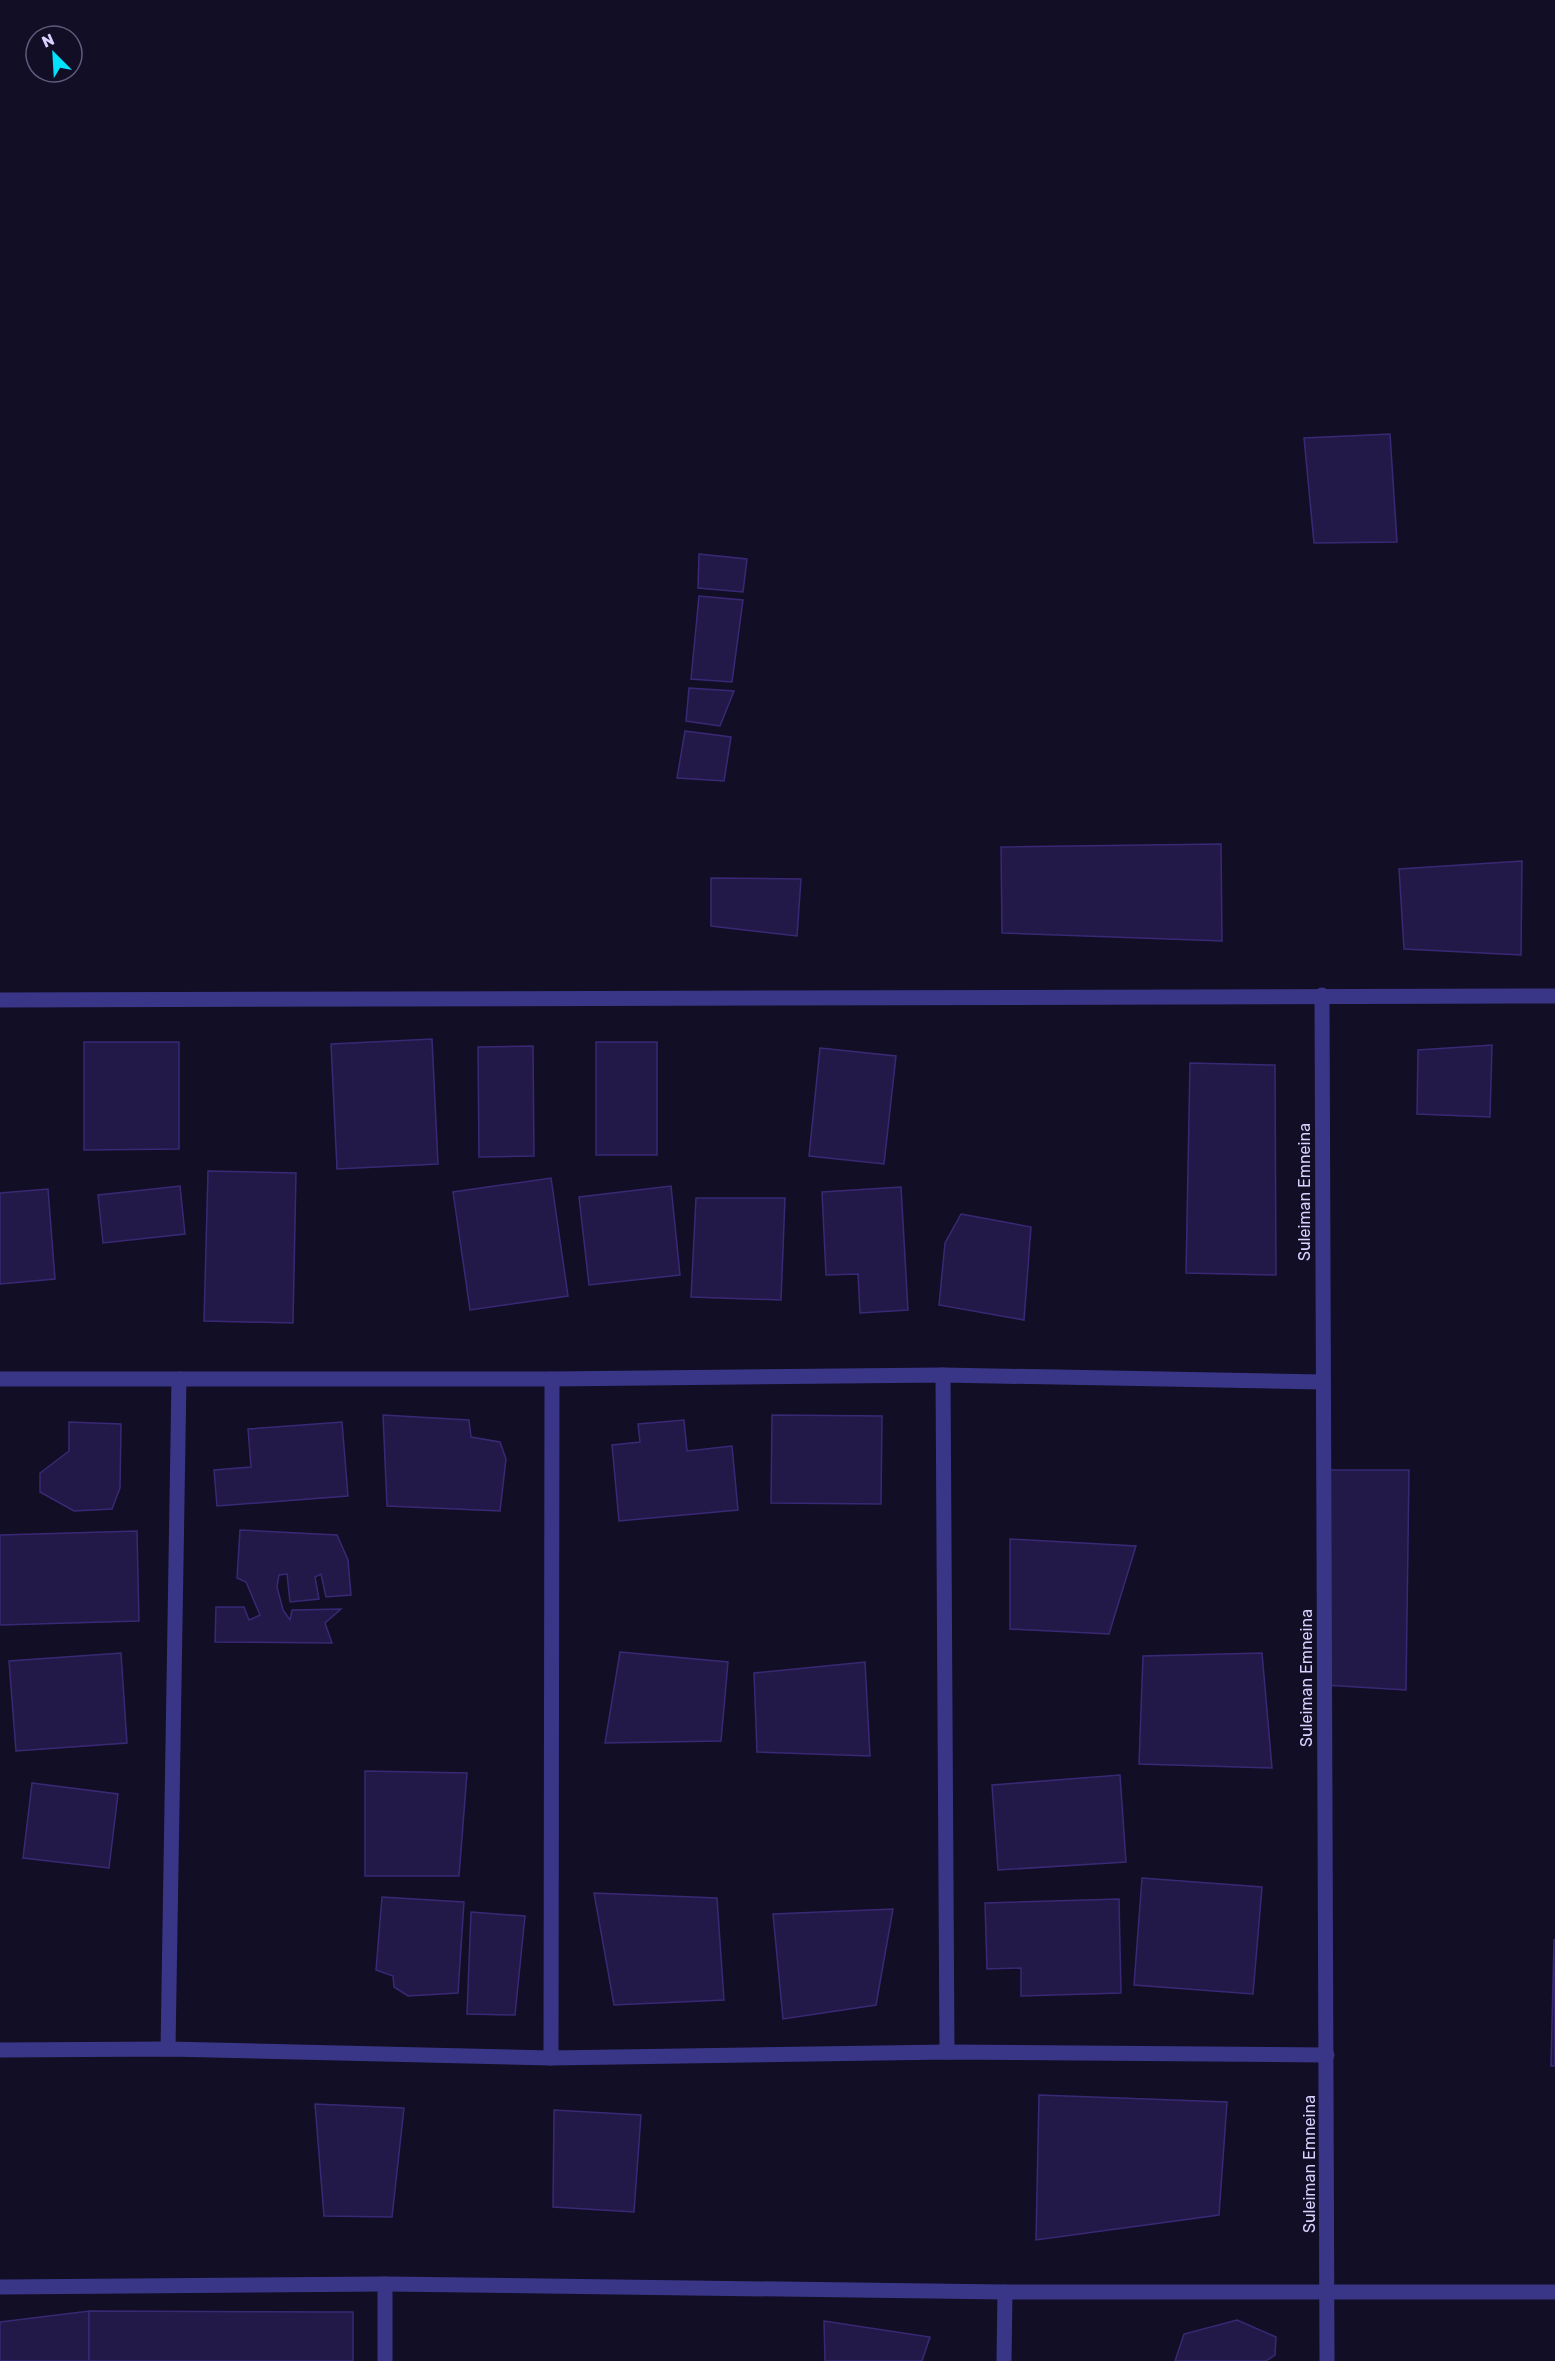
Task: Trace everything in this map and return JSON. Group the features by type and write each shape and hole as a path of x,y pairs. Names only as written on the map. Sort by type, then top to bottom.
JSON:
{"street":[{"name":"Suleiman Emneina","path":"1322,995 1327,2361"},
{"path":"0,1000 1555,996"},
{"path":"0,1379 552,1379 943,1375 1322,1382"},
{"path":"943,1375 946,2052"},
{"path":"168,2049 179,1379"},
{"path":"551,2058 552,1379"},
{"path":"0,2050 168,2049 551,2058 946,2052 1327,2055"},
{"path":"0,2287 385,2284 1005,2292 1555,2292"},
{"path":"385,2284 385,2361"},
{"path":"1004,2361 1005,2292"}],"building":[{"path":"1390,434 1397,542 1314,543 1304,438"},
{"path":"699,554 747,559 743,592 698,588"},
{"path":"699,596 743,600 732,682 691,679"},
{"path":"689,688 734,691 720,726 686,721"},
{"path":"685,731 731,737 724,781 677,778"},
{"path":"1221,844 1222,941 1002,933 1001,847"},
{"path":"1522,861 1521,955 1404,949 1399,869"},
{"path":"711,878 801,879 797,936 711,926"},
{"path":"432,1039 438,1164 337,1169 331,1044"},
{"path":"84,1042 179,1042 179,1149 84,1150"},
{"path":"596,1042 657,1042 657,1155 596,1155"},
{"path":"1492,1045 1490,1117 1417,1114 1418,1050"},
{"path":"533,1046 534,1156 479,1157 478,1047"},
{"path":"820,1048 896,1056 884,1164 809,1156"},
{"path":"1190,1063 1275,1065 1276,1275 1186,1273"},
{"path":"208,1171 296,1173 293,1323 204,1321"},
{"path":"551,1178 568,1296 470,1310 453,1192"},
{"path":"180,1186 185,1234 103,1243 98,1195"},
{"path":"671,1186 680,1275 589,1285 579,1197"},
{"path":"901,1187 908,1310 860,1313 858,1274 826,1275 822,1192"},
{"path":"48,1189 55,1279 0,1284 0,1193"},
{"path":"696,1198 785,1198 781,1300 691,1297"},
{"path":"961,1214 1031,1227 1024,1320 939,1305 945,1243"},
{"path":"383,1415 469,1420 471,1437 500,1442 506,1459 500,1511 387,1506"},
{"path":"772,1415 882,1416 881,1504 771,1503"},
{"path":"684,1420 687,1451 732,1446 738,1510 619,1521 612,1445 640,1442 638,1424"},
{"path":"69,1422 121,1424 120,1488 112,1509 74,1511 40,1492 40,1473 69,1451"},
{"path":"342,1422 348,1496 217,1506 214,1470 251,1467 248,1429"},
{"path":"1323,1470 1409,1470 1406,1690 1324,1685"},
{"path":"240,1530 337,1535 348,1560 351,1595 326,1597 321,1574 315,1577 319,1599 290,1602 287,1574 279,1575 277,1587 283,1610 290,1620 292,1610 341,1609 325,1623 332,1643 215,1642 216,1607 244,1607 249,1620 260,1615 246,1582 237,1578"},
{"path":"137,1531 139,1621 0,1625 0,1535"},
{"path":"1010,1539 1136,1546 1109,1634 1010,1629"},
{"path":"620,1652 728,1662 721,1741 605,1743"},
{"path":"121,1653 127,1743 16,1751 9,1661"},
{"path":"1262,1653 1272,1768 1139,1764 1143,1656"},
{"path":"865,1662 870,1756 757,1752 754,1673"},
{"path":"365,1771 467,1773 459,1876 365,1876"},
{"path":"1120,1775 1126,1862 998,1870 992,1785"},
{"path":"32,1783 118,1794 109,1868 23,1858"},
{"path":"1142,1878 1262,1887 1253,1994 1134,1985"},
{"path":"594,1893 717,1898 724,2000 614,2005"},
{"path":"382,1897 464,1902 458,1993 408,1996 394,1987 393,1976 376,1970"},
{"path":"1119,1899 1121,1993 1021,1996 1021,1968 987,1969 985,1903"},
{"path":"893,1909 876,2005 783,2019 773,1914"},
{"path":"471,1912 525,1916 515,2015 467,2014"},
{"path":"1554,1939 1555,2066 1551,2066"},
{"path":"1039,2095 1227,2102 1219,2215 1036,2240"},
{"path":"315,2104 404,2108 392,2217 324,2216"},
{"path":"554,2110 641,2115 634,2212 553,2207"},
{"path":"89,2311 89,2361 0,2361 0,2322"},
{"path":"89,2311 353,2312 353,2361 89,2361"},
{"path":"1237,2320 1276,2337 1275,2355 1266,2361 1175,2361 1184,2334"},
{"path":"824,2321 930,2337 922,2361 825,2361"}]}
